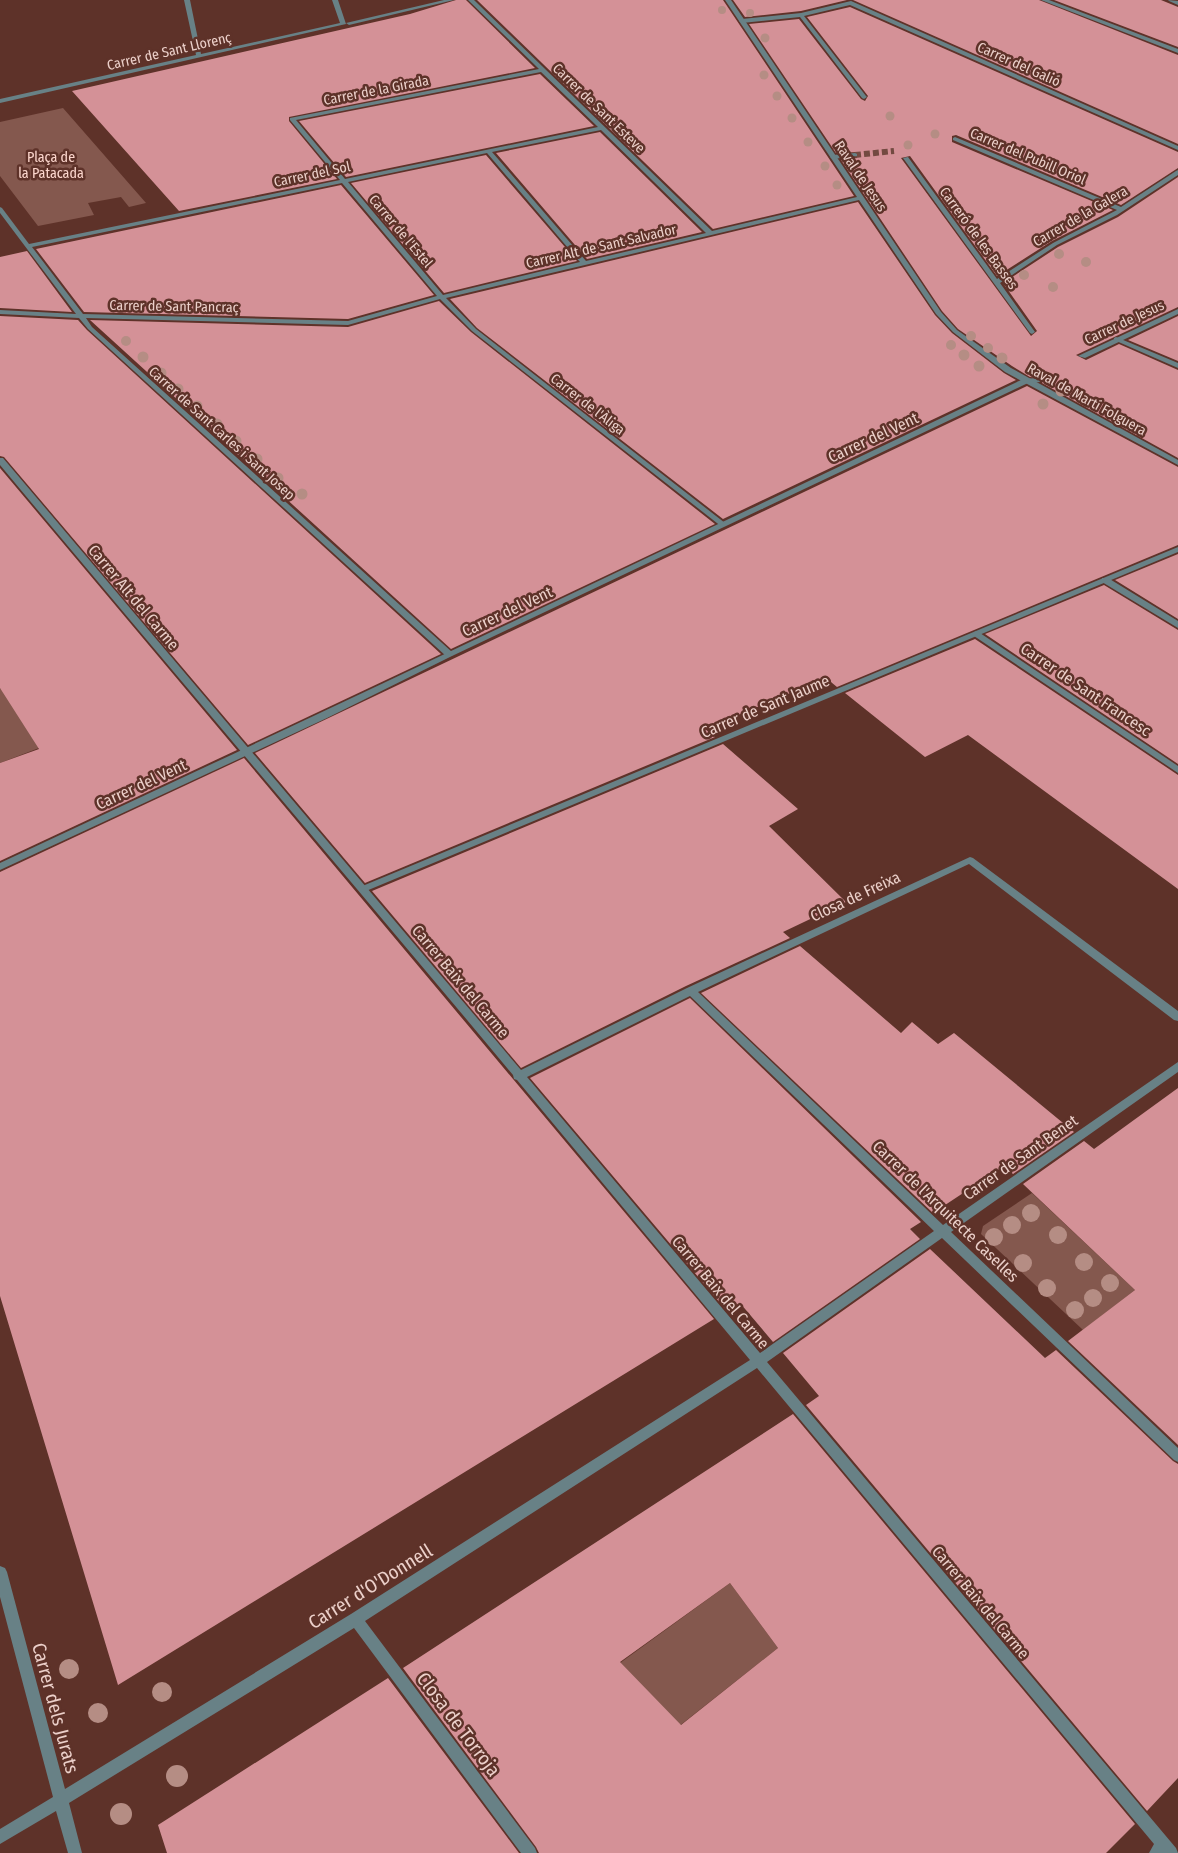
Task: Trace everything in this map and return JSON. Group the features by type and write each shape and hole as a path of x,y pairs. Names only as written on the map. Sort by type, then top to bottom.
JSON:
{"street":[{"path":"188,0 199,57"},
{"path":"335,0 346,23"},
{"name":"Carrer de Sant Llorenç","path":"0,101 451,0"},
{"name":"Carrer de Sant Esteve","path":"471,0 711,234"},
{"name":"Raval de Jesus","path":"728,0 938,313 955,331 985,355"},
{"path":"1044,0 1178,52"},
{"path":"1171,0 1178,3"},
{"name":"Carrer del Galió","path":"801,15 851,3 1178,148"},
{"path":"742,22 801,15 864,97"},
{"name":"Carrer de la Girada","path":"342,180 292,119 542,70"},
{"name":"Carrer del Sol","path":"27,246 601,128"},
{"name":"Carrer del Pubill Oriol","path":"955,139 1120,209"},
{"path":"488,152 584,263"},
{"path":"833,157 855,155"},
{"name":"Carreró de les Basses","path":"906,158 1032,332"},
{"name":"Carrer de la Galera","path":"996,283 1055,244 1115,214 1178,172"},
{"name":"Carrer de l'Estel","path":"342,180 441,297"},
{"name":"Carrer Alt de Sant Salvador","path":"348,323 441,297 861,198"},
{"name":"Carrer de Sant Carles i Sant Josep","path":"0,209 90,328 449,654"},
{"name":"Carrer de l'Àliga","path":"441,297 474,330 722,525"},
{"name":"Carrer de Jesus","path":"1082,356 1116,338 1178,311"},
{"name":"Carrer de Sant Pancraç","path":"0,312 348,323"},
{"path":"1116,338 1178,366"},
{"name":"Raval de Martí Folguera","path":"985,355 1026,381 1178,463"},
{"path":"1026,381 1037,380"},
{"name":"Carrer del Vent","path":"0,867 324,716 449,654 1026,381"},
{"name":"Carrer Alt del Carme","path":"0,460 245,752"},
{"name":"Carrer de Sant Jaume","path":"363,889 1178,549"},
{"path":"1105,580 1178,625"},
{"name":"Carrer de Sant Francesc","path":"977,634 1178,770"},
{"name":"Carrer Baix del Carme","path":"245,752 363,889 1164,1850"},
{"name":"Closa de Freixa","path":"518,1076 691,991 970,860 1178,1017"},
{"name":"Carrer de l'Arquitecte Caselles","path":"691,991 1178,1456"},
{"name":"Carrer de Sant Benet","path":"758,1361 1178,1066"},
{"name":"Carrer d'O'Donnell","path":"0,1838 356,1619 758,1361"},
{"name":"Carrer dels Jurats","path":"0,1572 59,1800 75,1853"},
{"name":"Closa de Torroja","path":"356,1619 530,1853"}],"green space":[{"name":"Plaça de la Patacada","path":"63,108 146,203 129,207 121,197 88,203 94,215 38,226 0,176 0,122"},
{"path":"0,688 65,738 0,763"},
{"path":"1032,1193 1135,1290 1083,1330 981,1234 983,1226"},
{"path":"730,1583 778,1648 664,1738 620,1663"}],"building":[{"path":"456,0 466,0 535,68 289,117 289,121 337,179 179,211 72,91 410,14"},
{"path":"477,0 723,0 854,196 713,229"},
{"path":"733,0 847,0 801,11 745,17"},
{"path":"853,0 1039,0 1178,55 1178,144"},
{"path":"1054,0 1161,0 1178,7 1178,47"},
{"path":"850,7 1178,152 1178,168 1121,205 956,135 952,136 952,142 1113,210 1052,241 997,276 910,156 901,158 1031,336 1037,331 1003,283 1058,247 1118,217 1178,177 1178,307 1076,355 1086,360 1119,344 1178,370 1178,458 1042,383 1042,378 1030,377 1012,366 958,329 942,311 841,160 857,158 858,152 836,153 749,24 799,19 861,99 865,101 868,96 807,17"},
{"path":"540,74 594,126 346,177 299,121"},
{"path":"600,132 702,232 587,259 496,153"},
{"path":"486,155 577,261 444,293 351,183"},
{"path":"341,185 434,295 348,319 84,312 36,249"},
{"path":"858,202 935,315 952,333 1016,380 723,519 477,328 450,299"},
{"path":"27,251 72,312 0,308 0,257"},
{"path":"439,301 471,332 715,524 451,649 90,320 348,327"},
{"path":"0,316 78,320 441,654 248,745 4,457 0,456"},
{"path":"1178,316 1178,361 1128,340"},
{"path":"1027,386 1178,467 1178,545 837,687 826,678 705,729 715,737 365,883 255,753"},
{"path":"0,468 237,750 0,861 0,763 39,749 0,688"},
{"path":"1178,554 1178,619 1115,580"},
{"path":"1104,585 1178,630 1178,764 985,634"},
{"path":"975,639 1178,775 1178,889 968,735 925,757 845,693"},
{"path":"723,744 798,809 769,826 846,902 783,932 790,938 686,986 521,1068 372,891"},
{"path":"244,758 714,1319 118,1685 0,1296 0,872"},
{"path":"800,946 901,1033 912,1022 938,1044 954,1033 1074,1132 1013,1174 1004,1166 933,1213 701,993"},
{"path":"690,998 921,1222 910,1229 920,1239 773,1342 740,1303 727,1311 530,1078"},
{"path":"1178,1088 1178,1445 1068,1341 1135,1290 1023,1184 1084,1141 1094,1149"},
{"path":"930,1249 1045,1358 1056,1350 1178,1464 1178,1778 1147,1811 806,1405 819,1396 783,1353"},
{"path":"793,1414 1135,1824 1106,1853 539,1853 403,1668","holes":["730,1583 778,1648 681,1725 620,1662"]},
{"path":"388,1678 519,1853 167,1853 158,1825"}],"tunnel":[{"path":"855,155 894,151"}]}
